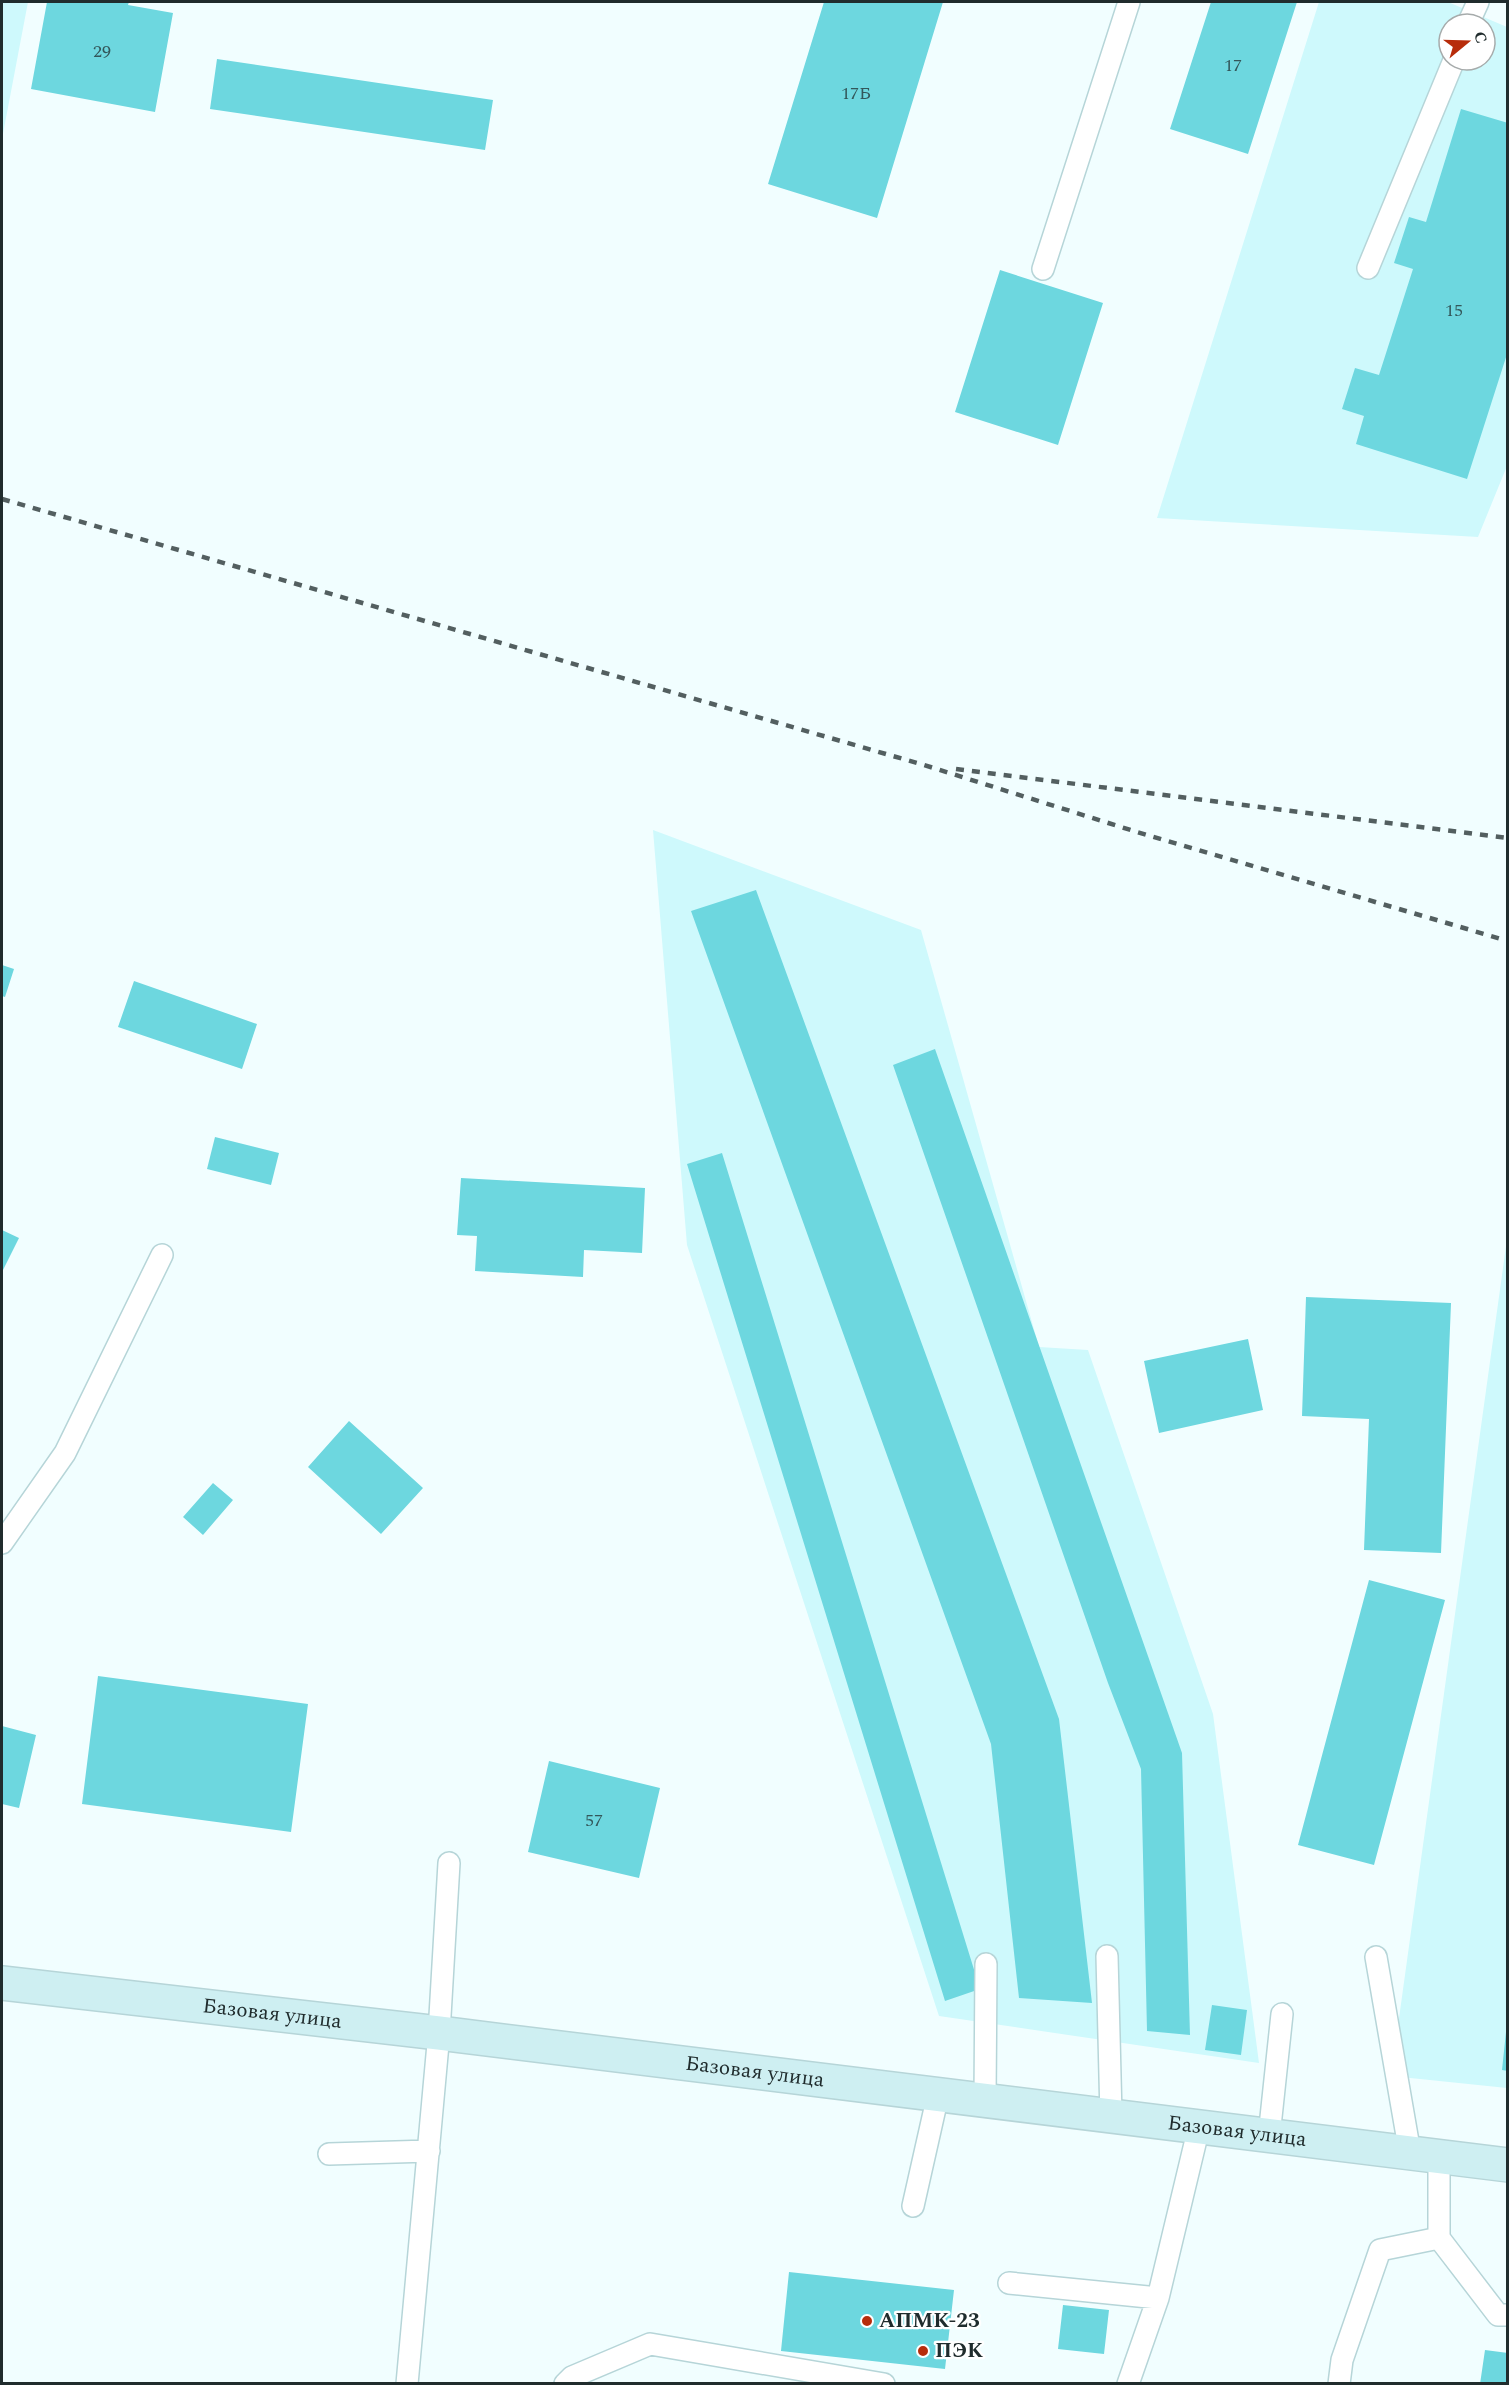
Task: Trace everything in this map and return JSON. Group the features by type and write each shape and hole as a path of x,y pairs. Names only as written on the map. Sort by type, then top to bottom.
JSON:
{"main road":[{"name":"Базовая улица","path":"2,1983 439,2033 1508,2165"}],"lane":[{"path":"1043,269 1128,2"},
{"path":"1368,268 1449,72"},
{"path":"2,1543 65,1453 162,1255"},
{"path":"408,2384 439,2033 449,1863"},
{"path":"1107,1956 1111,2116"},
{"path":"1376,1957 1424,2154 1439,2238 1498,2314 1508,2315"},
{"path":"985,2100 986,1964"},
{"path":"1269,2136 1282,2014"},
{"path":"913,2206 938,2095"},
{"path":"1128,2384 1158,2298 1199,2127"},
{"path":"329,2154 429,2151"},
{"path":"1339,2384 1342,2360 1380,2250 1439,2238"},
{"path":"1009,2283 1158,2298"},
{"path":"565,2384 572,2377 650,2344 884,2384"}],"shaded area":[{"path":"2,2 28,2 2,139"},
{"path":"1319,2 1448,2 1472,12 1437,12 1437,72 1497,72 1497,23 1507,27 1507,466 1478,537 1157,518"},
{"path":"653,830 921,930 1039,1347 1088,1350 1213,1714 1259,2063 939,2016 687,1245"},
{"path":"1507,1239 1507,2088 1391,2076"}],"building":[{"path":"47,2 129,2 128,5 173,13 155,112 31,89"},
{"path":"824,2 943,2 877,218 768,184"},
{"path":"1211,2 1297,2 1248,154 1170,129"},
{"path":"217,59 493,100 485,150 210,109"},
{"path":"1461,109 1508,123 1508,351 1467,479 1356,444 1364,416 1342,409 1355,368 1379,375 1413,269 1394,263 1409,217 1426,222"},
{"path":"1000,270 1103,303 1058,445 955,412"},
{"path":"756,890 1059,1719 1092,2003 1019,1998 991,1744 691,911"},
{"path":"2,965 14,969 5,997 2,996"},
{"path":"134,981 257,1024 242,1069 118,1027"},
{"path":"935,1049 1182,1753 1190,2035 1147,2031 1141,1769 1108,1683 893,1065"},
{"path":"215,1137 279,1153 271,1185 207,1169"},
{"path":"722,1153 980,1989 945,2001 687,1164"},
{"path":"461,1178 645,1188 642,1253 584,1250 583,1277 475,1271 477,1236 457,1235"},
{"path":"2,1230 19,1238 2,1272"},
{"path":"1306,1297 1451,1303 1441,1553 1364,1550 1369,1419 1302,1416"},
{"path":"1248,1339 1263,1410 1159,1433 1144,1361"},
{"path":"349,1421 423,1488 381,1534 308,1467"},
{"path":"213,1483 233,1500 203,1535 183,1517"},
{"path":"1369,1580 1445,1600 1374,1865 1298,1845"},
{"path":"98,1676 308,1704 291,1832 82,1804"},
{"path":"2,1726 36,1735 19,1808 2,1804"},
{"path":"549,1761 660,1788 639,1878 528,1852"},
{"path":"1212,2005 1247,2010 1241,2055 1205,2050"},
{"path":"1506,2032 1508,2032 1508,2071 1502,2070"},
{"name":"АПМК-23","path":"789,2272 954,2290 945,2369 781,2351"},
{"path":"1063,2305 1109,2310 1104,2354 1058,2349"},
{"path":"1485,2350 1508,2353 1508,2384 1480,2384"}],"railway":[{"path":"2,499 924,765 1137,832 1508,941"},
{"path":"956,769 1508,838"}],"place":[{"name":"АПМК-23","path":"867,2321"},
{"name":"ПЭК","path":"923,2351"}]}
